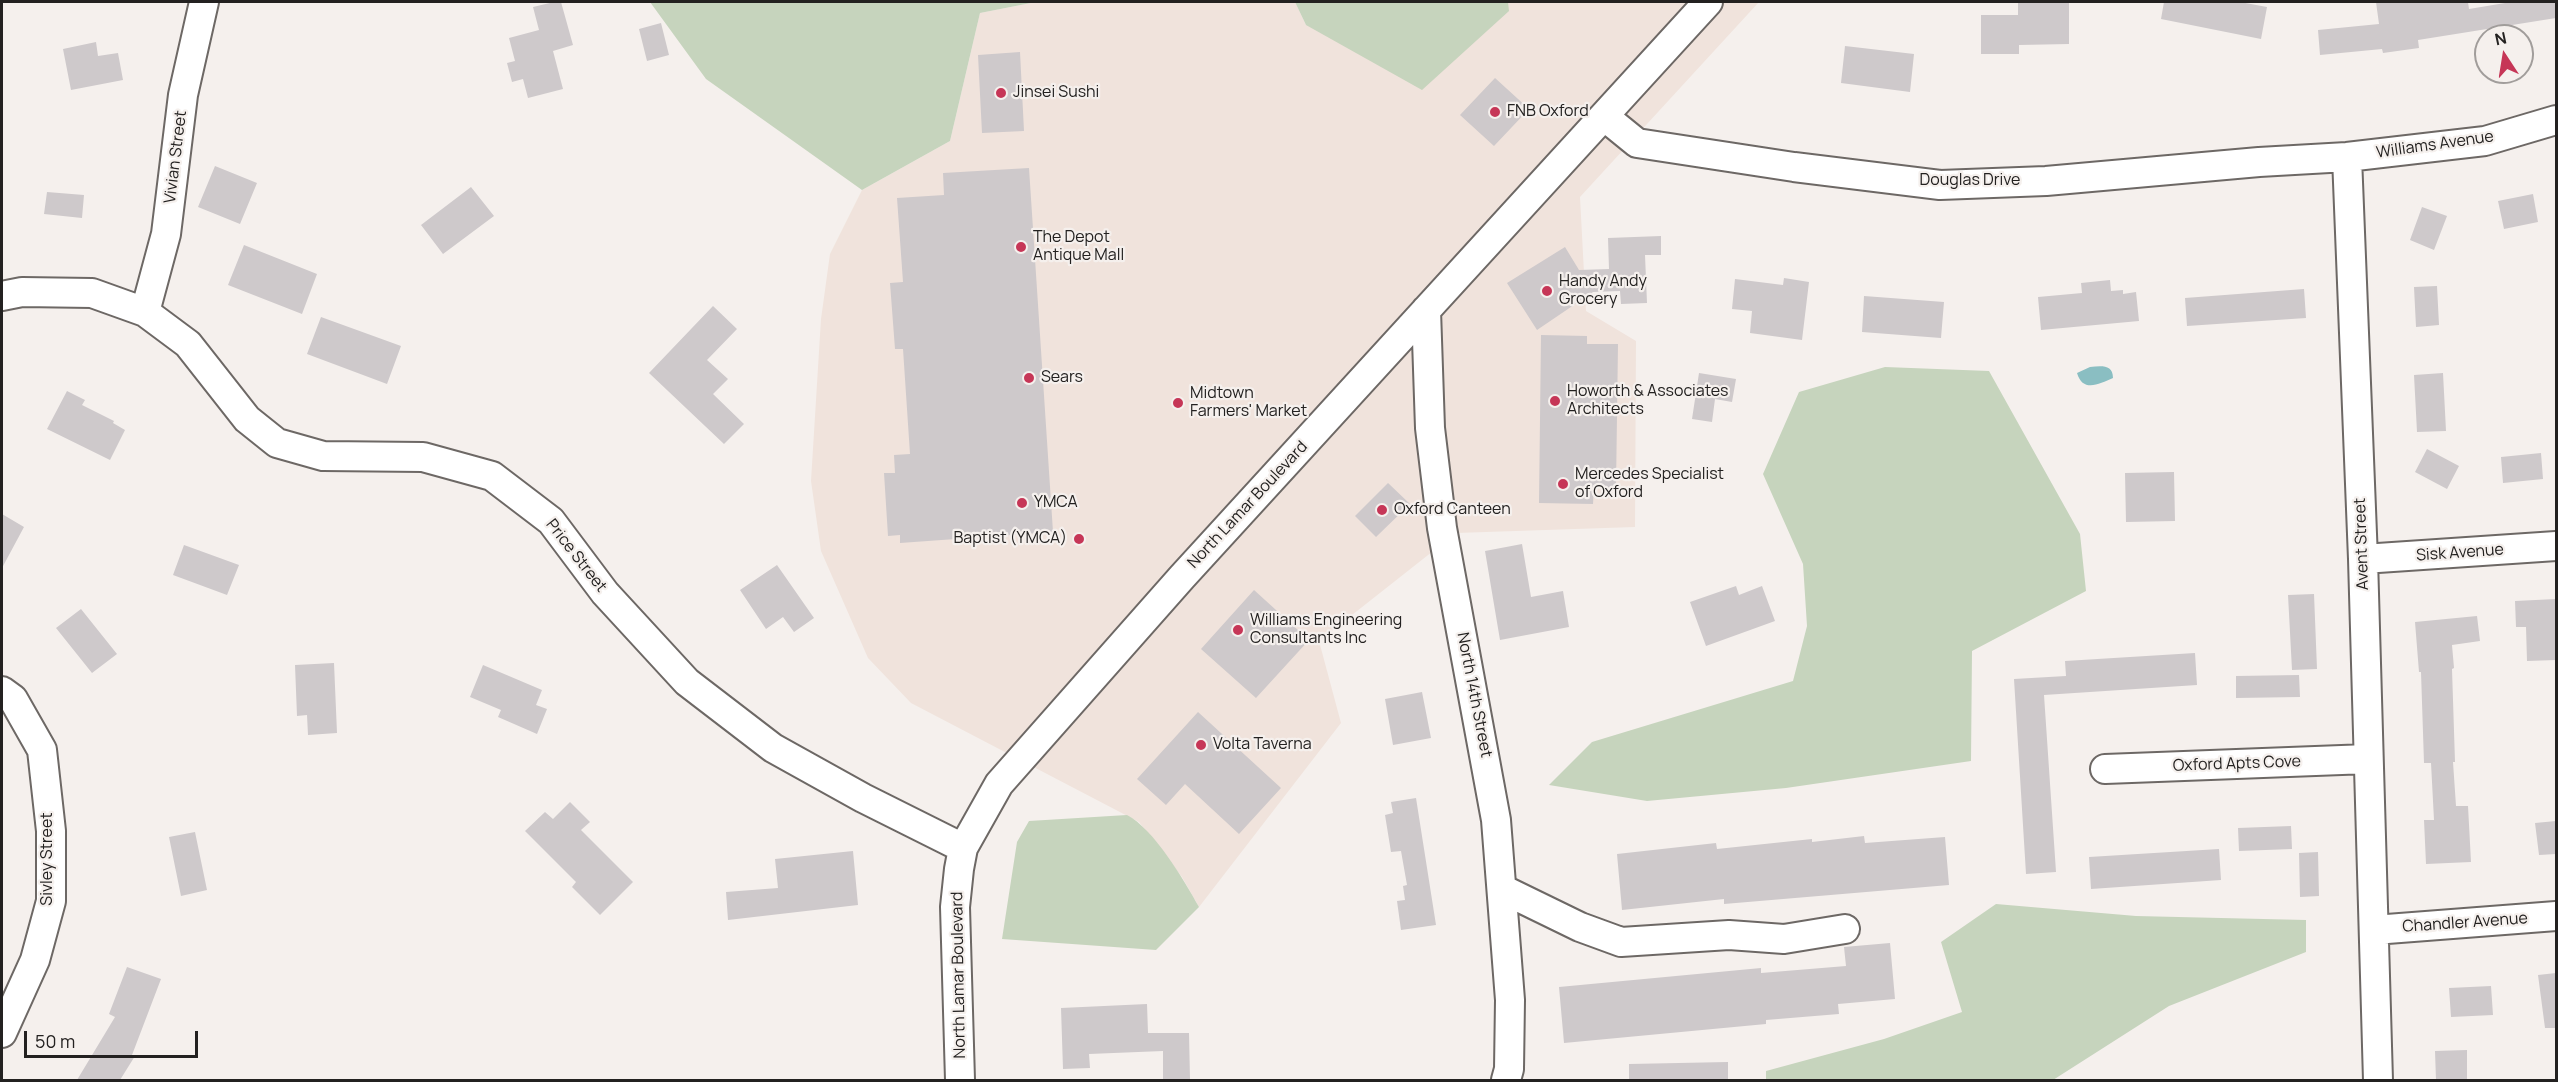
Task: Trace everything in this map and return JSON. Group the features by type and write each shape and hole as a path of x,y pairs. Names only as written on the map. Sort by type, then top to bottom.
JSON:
{"street":[{"name":"Vivian Street","path":"145,312 166,234 183,95 204,2"},
{"name":"North Lamar Boulevard","path":"960,1080 955,907 963,848 1005,777 1182,577 1708,2"},
{"name":"Douglas Drive","path":"1605,117 1637,143 1794,167 1940,185 2046,181 2259,162 2347,158"},
{"name":"Williams Avenue","path":"2347,158 2485,141 2556,120"},
{"name":"Avent Street","path":"2347,158 2363,559 2378,1080"},
{"name":"Price Street","path":"2,296 22,292 92,293 145,312 188,345 247,419 277,443 323,456 423,457 492,476 551,521 605,593 687,682 772,748 862,798 963,848"},
{"name":"North 14th Street","path":"1426,310 1430,428 1442,528 1496,820 1510,1000 1509,1069 1506,1080"},
{"name":"Sisk Avenue","path":"2363,559 2556,546"},
{"name":"Sivley Street","path":"2,691 13,699 42,750 51,831 51,902 34,960 2,1033"},
{"name":"Oxford Apts Cove","path":"2106,769 2368,759"},
{"path":"1502,889 1580,927 1621,942 1729,935 1784,939 1845,929"},
{"name":"Chandler Avenue","path":"2374,930 2556,916"}],"shaded area":[{"path":"1036,2 1295,2 1306,25 1508,11 1508,2 1759,2 1580,197 1586,311 1636,341 1635,527 1456,533 1319,641 1341,723 1199,907 1182,877 1139,822 911,703 868,658 821,551 811,481 821,319 830,254 862,190 950,141 980,13"}],"green space":[{"path":"650,2 1036,2 980,13 950,141 862,190 706,79"},
{"path":"1295,2 1508,2 1509,11 1422,90 1306,25"},
{"path":"1885,367 1989,371 2080,534 2086,591 1972,651 1971,761 1786,788 1647,801 1549,785 1592,742 1793,681 1807,626 1803,564 1763,474 1799,392"},
{"path":"1127,815 1148,831 1158,843 1199,907 1156,950 1002,939 1017,842 1029,821"},
{"path":"1996,904 2136,916 2306,920 2306,952 2169,1006 2053,1080 1766,1080 1766,1071 1884,1039 1962,1012 1941,942"}],"water":[{"path":"2090,367 2109,368 2113,378 2102,383 2087,385 2077,373"}],"building":[{"path":"561,2 573,45 553,51 563,89 528,98 523,79 512,82 507,63 515,61 509,38 539,30 533,7"},
{"path":"2018,2 2069,2 2069,44 2019,45 2019,54 1981,54 1981,15 2018,15"},
{"path":"2164,2 2240,2 2267,7 2261,39 2161,19"},
{"path":"2376,2 2468,2 2469,9 2511,2 2556,2 2556,18 2518,24 2474,24 2474,31 2418,40 2419,48 2383,53 2382,49 2320,55 2318,30 2379,24"},
{"path":"661,23 669,55 647,61 639,29"},
{"path":"96,42 98,56 118,53 123,80 71,90 63,49"},
{"path":"1845,46 1914,54 1910,92 1841,83"},
{"name":"Jinsei Sushi","path":"1020,52 1024,131 982,133 978,55"},
{"name":"FNB Oxford","path":"1495,78 1529,109 1494,146 1460,115"},
{"path":"215,166 257,183 240,224 198,207"},
{"path":"1029,168 1053,532 900,543 900,535 888,536 884,473 895,473 894,455 910,454 903,349 895,349 890,283 903,282 897,198 944,195 943,173"},
{"path":"471,187 494,216 443,254 421,225"},
{"path":"47,192 84,195 82,218 44,214"},
{"path":"2533,194 2538,222 2504,229 2498,201"},
{"path":"2422,207 2447,216 2434,250 2410,240"},
{"path":"1661,236 1661,255 1645,255 1647,303 1621,304 1620,291 1593,292 1537,330 1507,283 1565,247 1579,270 1609,269 1608,238"},
{"path":"244,245 317,274 302,314 228,285"},
{"path":"1784,278 1809,282 1802,340 1750,333 1752,311 1732,309 1735,279 1783,285"},
{"path":"2110,280 2111,291 2123,290 2123,294 2136,292 2139,321 2041,330 2038,297 2082,293 2081,283"},
{"path":"2437,286 2439,325 2416,327 2414,287"},
{"path":"2304,289 2306,318 2187,326 2185,298"},
{"path":"1864,296 1944,302 1941,338 1862,332"},
{"path":"713,306 737,329 707,360 728,379 713,394 744,424 724,444 649,373"},
{"path":"321,317 401,346 387,384 307,354"},
{"path":"1541,335 1587,336 1587,344 1618,344 1616,488 1594,488 1593,504 1539,503"},
{"path":"1699,373 1736,379 1732,402 1715,399 1712,422 1692,419"},
{"path":"2443,373 2446,431 2417,432 2414,375"},
{"path":"67,391 85,400 82,405 114,421 113,423 125,430 110,460 47,429"},
{"path":"2427,449 2459,466 2447,489 2415,472"},
{"path":"2541,453 2543,479 2503,483 2501,457"},
{"path":"2174,472 2175,521 2126,522 2125,473"},
{"name":"Oxford Canteen","path":"1388,483 1410,504 1376,537 1355,516"},
{"path":"2,514 24,527 2,568"},
{"path":"1522,544 1531,597 1563,591 1569,627 1500,640 1485,551"},
{"path":"184,545 239,565 227,595 173,575"},
{"path":"777,565 814,618 794,632 783,617 766,629 740,590"},
{"path":"1736,586 1739,595 1762,586 1775,621 1706,646 1690,602"},
{"path":"1254,590 1309,640 1256,698 1201,649"},
{"path":"2314,594 2317,669 2292,670 2288,595"},
{"path":"2556,599 2556,660 2527,661 2526,627 2516,627 2515,601"},
{"path":"81,609 117,654 92,673 56,628"},
{"path":"2477,616 2480,641 2452,645 2455,762 2453,762 2456,806 2468,806 2471,862 2426,864 2424,820 2434,820 2431,763 2424,763 2421,672 2419,672 2415,622"},
{"path":"2195,653 2197,685 2044,695 2056,872 2026,874 2014,679 2066,676 2065,661"},
{"path":"334,663 337,733 308,735 307,715 297,716 295,665"},
{"path":"483,665 542,690 536,705 547,709 537,734 498,717 501,710 470,697"},
{"path":"2299,675 2300,697 2236,698 2236,676"},
{"path":"1422,692 1431,738 1393,745 1385,699"},
{"name":"Volta Taverna","path":"1198,712 1281,788 1239,834 1185,784 1166,805 1137,779"},
{"path":"1416,798 1436,925 1401,930 1397,901 1405,900 1403,886 1407,885 1401,851 1391,852 1385,815 1393,813 1391,802"},
{"path":"570,802 590,822 581,830 633,882 600,915 572,887 576,882 525,831 545,812 553,819"},
{"path":"2556,821 2556,854 2539,855 2535,823"},
{"path":"2291,826 2292,849 2239,851 2238,828"},
{"path":"195,832 207,890 181,896 169,837"},
{"path":"1864,836 1865,843 1945,837 1949,885 1724,904 1724,899 1622,910 1617,854 1716,843 1717,849"},
{"path":"2219,849 2221,880 2091,889 2089,857"},
{"path":"853,851 858,905 728,920 726,892 778,888 775,859"},
{"path":"2318,852 2319,896 2300,897 2299,853"},
{"path":"1890,943 1895,999 1838,1004 1839,1014 1766,1020 1766,1024 1564,1043 1559,987 1761,968 1761,973 1846,966 1844,947"},
{"path":"127,967 161,979 132,1055 135,1056 120,1080 77,1080 115,1017 109,1014"},
{"path":"2556,973 2556,1028 2545,1028 2538,975"},
{"path":"2491,986 2493,1015 2451,1017 2449,988"},
{"path":"1147,1004 1148,1033 1189,1033 1190,1079 1163,1079 1163,1051 1089,1054 1090,1068 1063,1069 1061,1008"},
{"path":"2467,1050 2467,1080 2436,1080 2435,1051"},
{"path":"1728,1062 1728,1080 1629,1080 1629,1064"}],"place":[{"name":"Jinsei Sushi","path":"1001,93"},
{"name":"FNB Oxford","path":"1495,112"},
{"name":"The Depot Antique Mall","path":"1021,247"},
{"name":"Handy Andy Grocery","path":"1547,291"},
{"name":"Sears","path":"1029,378"},
{"name":"Howorth & Associates Architects","path":"1555,401"},
{"name":"Midtown Farmers' Market","path":"1178,403"},
{"name":"Mercedes Specialist of Oxford","path":"1563,484"},
{"name":"YMCA","path":"1022,503"},
{"name":"Oxford Canteen","path":"1382,510"},
{"name":"Baptist (YMCA)","path":"1079,539"},
{"name":"Williams Engineering Consultants Inc","path":"1238,630"},
{"name":"Volta Taverna","path":"1201,745"}]}
